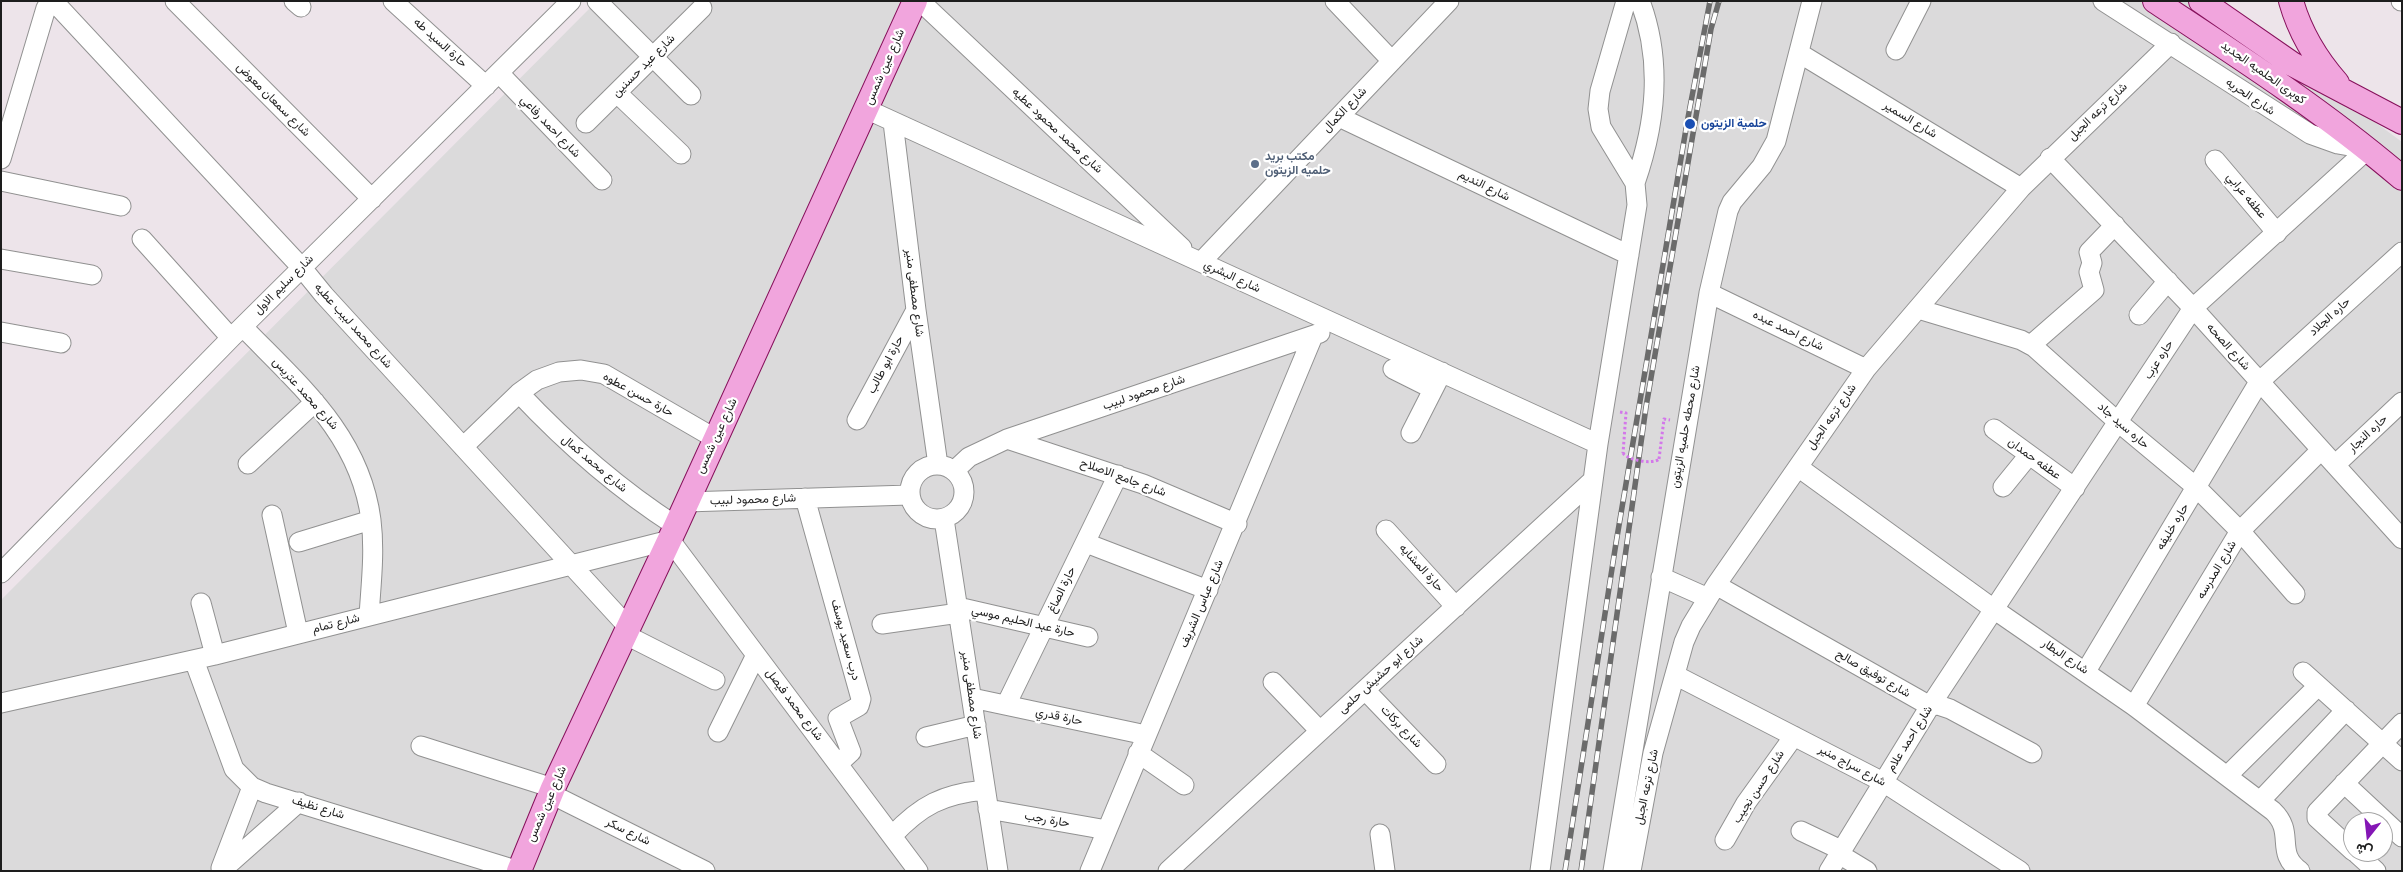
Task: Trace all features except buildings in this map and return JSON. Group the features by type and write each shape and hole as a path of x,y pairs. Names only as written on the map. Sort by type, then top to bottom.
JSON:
{"main road":[{"name":"شارع عين شمس","path":"519,871 552,791 673,533 915,1"},
{"name":"كوبرى الحلميه الجديد","path":"2155,1 2284,72 2348,96"},
{"name":"كوبرى الحلميه الجديد","path":"2201,1 2284,72 2368,149"},
{"path":"2291,1 2299,29 2318,62 2348,96 2402,122"},
{"path":"2368,149 2402,178"}],"street":[{"name":"شارع سمعان معوض","path":"174,1 372,199"},
{"name":"حارة السيد طه","path":"393,1 492,79"},
{"path":"597,1 691,95"},
{"name":"شارع محمد محمود عطيه","path":"920,1 1197,261"},
{"path":"1335,1 1392,62"},
{"name":"شارع الكمال","path":"1197,261 1339,117 1449,1"},
{"path":"1626,1 1600,91 1598,109 1601,127 1635,183"},
{"path":"1540,871 1598,444 1637,205 1635,183 1646,150 1653,116 1655,82 1652,47 1640,1"},
{"name":"شارع محطه حلميه الزيتون","path":"1629,870 1660,601 1661,577 1709,293 1728,211 1732,202 1762,166 1776,141 1812,1"},
{"path":"1896,50 1921,1"},
{"name":"شارع الحريه","path":"2104,1 2310,134 2338,144 2368,149"},
{"name":"شارع سليم الاول","path":"1,573 237,332 492,79 562,4"},
{"name":"شارع محمد لبيب عطيه","path":"1,158 46,8 53,5 60,7 302,268 324,295 570,564 627,632"},
{"name":"شارع عيد حسنين","path":"586,123 702,8"},
{"name":"شارع ترعه الجبل","path":"1629,870 1653,753 1687,634 1712,591 1866,369 2021,188 2171,43"},
{"name":"شارع السمير","path":"1799,53 2021,188"},
{"name":"شارع احمد رفاعي","path":"492,79 602,180"},
{"path":"617,93 681,154"},
{"name":"شارع البشري","path":"866,110 1340,326 1438,381 1598,444"},
{"name":"شارع النديم","path":"1339,117 1629,255"},
{"name":"شارع مصطفى منير","path":"893,122 916,310 946,468"},
{"name":"حاره عزب","path":"1995,610 2193,308 2368,149"},
{"name":"شارع الصحه","path":"2050,158 2193,308 2402,539"},
{"name":"عطفه عرابي","path":"2215,160 2277,233"},
{"path":"1,181 121,206"},
{"path":"2031,345 2094,290 2089,272 2092,263 2089,252 2115,225"},
{"name":"شارع محمد عتريس","path":"142,239 237,332 315,402 333,422 351,452 364,484 371,520 373,551 369,616"},
{"name":"حاره الجلاد","path":"2259,382 2402,252"},
{"path":"1,260 92,275"},
{"path":"2139,314 2168,281"},
{"name":"شارع احمد عبده","path":"1709,293 1866,369"},
{"name":"حاره سيد جاد","path":"1918,309 2021,340 2031,345 2118,422 2196,487 2240,531 2295,594"},
{"name":"حارة ابو طالب","path":"857,420 916,310"},
{"name":"شارع محمود لبيب","path":"946,468 1007,439 1340,326"},
{"path":"1,332 62,343"},
{"name":"شارع عباس الشريف","path":"1090,871 1138,753 1237,524 1314,336"},
{"path":"1393,369 1438,381 1411,433"},
{"name":"حارة حسن عطوه","path":"463,447 519,393 537,380 559,372 581,370 604,374 716,438"},
{"name":"حاره خليفه","path":"2086,671 2259,382"},
{"name":"شارع محمد كمال","path":"519,393 558,435 599,471 642,504 673,533"},
{"path":"248,464 315,402"},
{"name":"حاره النجار","path":"2335,465 2402,402"},
{"name":"عطفه حمدان","path":"1994,429 2075,488"},
{"name":"شارع جامع الاصلاح","path":"1007,439 1118,475 1237,524"},
{"name":"شارع المدرسه","path":"2134,706 2240,531 2321,450"},
{"path":"2003,487 2029,455"},
{"name":"شارع البطار","path":"1798,467 1995,610 2086,671 2280,817 2286,835 2286,855 2291,864 2300,871"},
{"path":"923,468 946,468 963,485 964,494 958,510 944,519 928,518 921,514 911,502 909,495 910,487 917,473 923,468"},
{"name":"حارة الصاغ","path":"1006,705 1118,475"},
{"name":"شارع ابو حشيش حلمى","path":"1168,871 1593,480"},
{"name":"شارع محمود لبيب","path":"686,502 909,495"},
{"name":"درب سعيد يوسف","path":"806,498 861,699 858,706 838,718 852,752 838,764"},
{"path":"272,515 298,633"},
{"name":"شارع مصطفى منير","path":"944,519 998,871"},
{"path":"299,542 371,520"},
{"name":"حارة المشايه","path":"1386,530 1456,606"},
{"name":"شارع تمام","path":"1,703 215,655 570,564 673,533"},
{"name":"شارع محمد فيصل","path":"673,533 756,655 918,871"},
{"path":"1086,543 1208,590"},
{"name":"شارع توفيق صالح","path":"1661,577 1712,591 1930,706 1938,705 1950,709 2032,753"},
{"path":"201,603 215,655"},
{"path":"882,624 958,610"},
{"name":"حارة عبد الحليم موسي","path":"958,610 1088,637"},
{"name":"شارع احمد علام","path":"1829,871 1930,706 1995,610"},
{"path":"627,632 715,680"},
{"path":"718,732 756,655"},
{"name":"شارع نظيف","path":"194,660 234,769 252,787 519,871"},
{"path":"2303,672 2402,761"},
{"name":"شارع سراج منير","path":"1675,675 1883,782 2020,871"},
{"path":"1273,682 1320,731"},
{"path":"2227,776 2318,686"},
{"name":"شارع بركات","path":"1365,690 1436,764"},
{"name":"حارة قدري","path":"972,698 1146,735"},
{"path":"2260,801 2346,710"},
{"path":"2343,841 2316,815 2402,723"},
{"path":"926,737 976,725"},
{"name":"شارع حسن نجيب","path":"1725,840 1755,790 1794,736"},
{"name":"شارع سكر","path":"421,746 552,791 705,871"},
{"path":"1138,753 1184,785"},
{"path":"2344,783 2402,837"},
{"path":"221,871 252,787"},
{"path":"892,836 910,817 933,802 958,793 985,790"},
{"path":"221,871 300,802"},
{"name":"حارة رجب","path":"988,809 1107,830"},
{"path":"1801,831 1840,852 1867,871"},
{"path":"1380,834 1386,871"},
{"path":"2366,862 2376,871"}],"path":[{"path":"1626,413 1623,453 1626,458 1653,462 1658,459 1664,418"}],"shaded area":[{"path":"597,1 2202,1 2288,58 2402,142 2402,871 1,871 1,600"}],"railway":[{"path":"1565,871 1616,543 1687,123 1710,1"},
{"path":"1581,871 1646,407 1711,29 1719,1"}],"place":[{"name":"حلمية الزيتون","path":"1690,124"},
{"name":"مكتب بريد حلميه الزيتون","path":"1255,164"}]}
